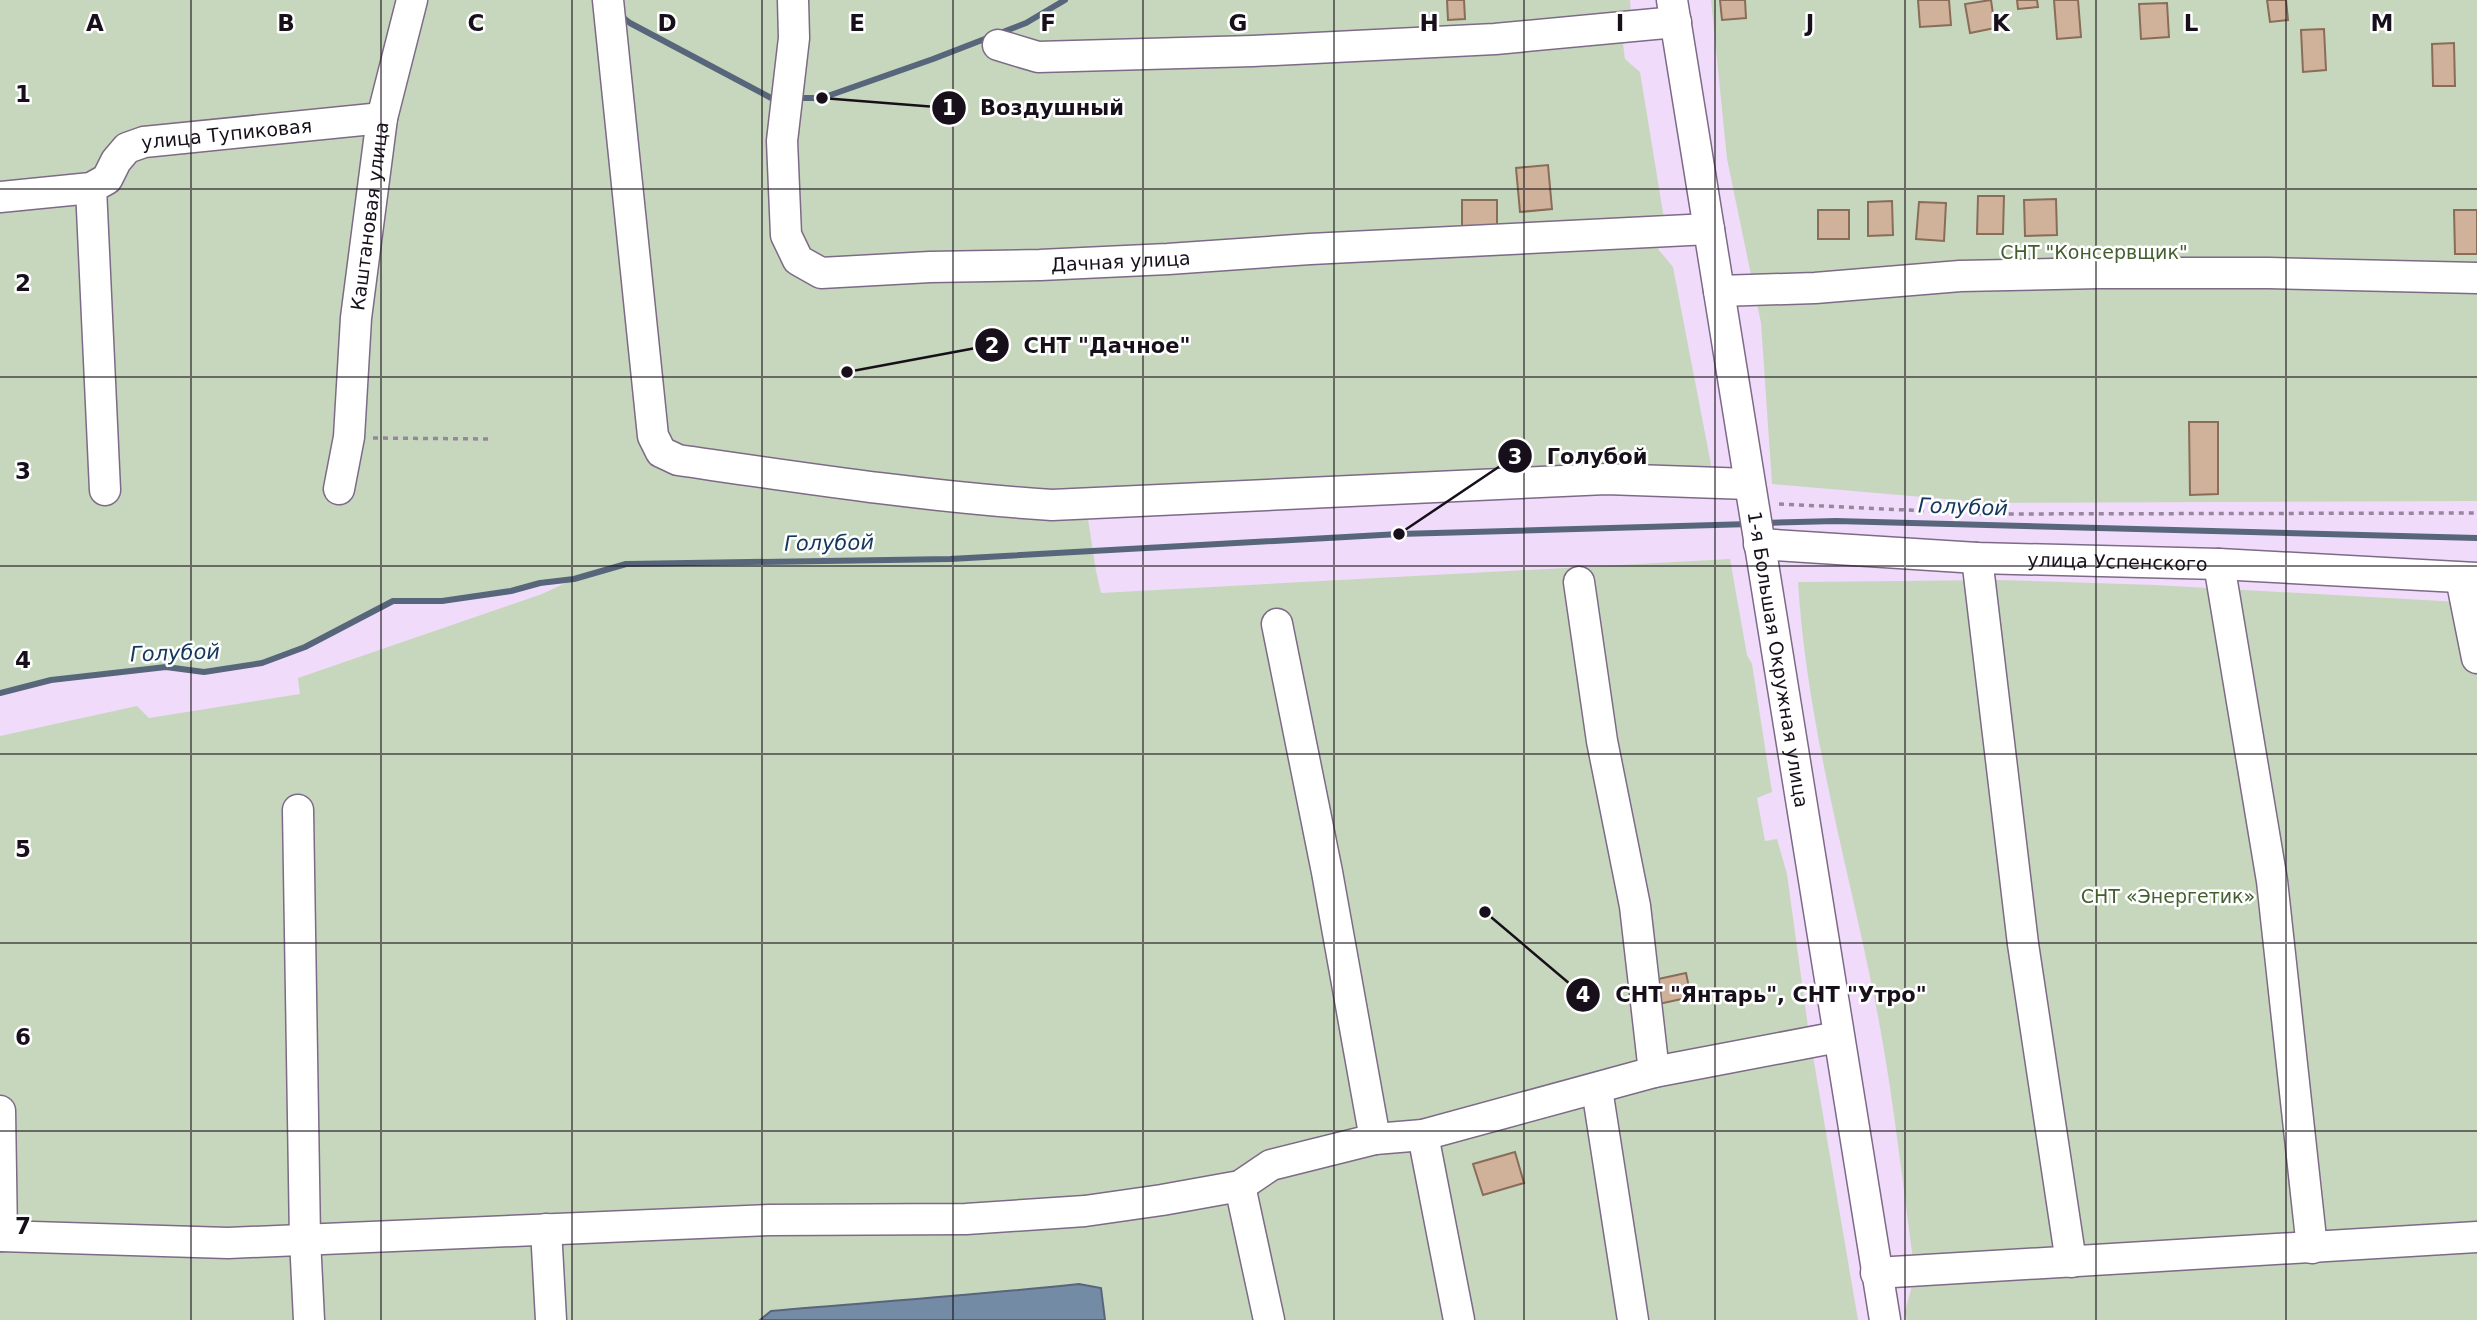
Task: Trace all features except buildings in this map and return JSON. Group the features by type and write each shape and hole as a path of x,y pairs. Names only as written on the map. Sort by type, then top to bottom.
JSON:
{"street":[{"name":"Каштановая улица","path":"339,489 349,438 356,318 382,118 412,0"},
{"path":"608,0 653,436 661,452 678,460 860,486 999,502 1052,505 1606,479 1751,493"},
{"name":"Дачная улица","path":"793,0 794,38 782,141 786,235 798,260 821,273 1168,259 1310,248 1709,229"},
{"path":"998,44 1038,57 1253,51 1495,39 1674,11"},
{"name":"1-я Большая Окружная улица","path":"1674,11 1885,1320"},
{"name":"улица Тупиковая","path":"91,188 107,179 127,148 144,142 382,118"},
{"path":"0,197 91,188 105,490"},
{"path":"1719,290 1815,288 1960,276 2085,273 2269,273 2477,278"},
{"name":"улица Успенского","path":"1759,544 1977,558 2219,564 2469,578"},
{"path":"1977,558 2024,944 2071,1262"},
{"path":"2219,564 2272,881 2312,1248"},
{"path":"2469,578 2477,659"},
{"path":"1579,582 1602,741 1635,906 1654,1072"},
{"path":"1277,624 1327,872 1375,1139"},
{"path":"298,810 305,1239 309,1320"},
{"path":"0,1111 1,1236 228,1243 770,1220 966,1219 1085,1211 1240,1186 1271,1165 1375,1139 1423,1135 1654,1072 1838,1037"},
{"path":"1597,1089 1633,1320"},
{"path":"1423,1135 1459,1320"},
{"path":"1240,1186 1269,1320"},
{"path":"546,1229 551,1320"},
{"path":"1876,1273 2477,1237"}],"path":[{"path":"349,438 492,439"},
{"path":"1751,493 1992,513 2477,513"}],"green space":[{"path":"0,0 1630,0 1632,29 1623,44 1625,59 1640,72 1666,231 1666,242 1658,249 1673,267 1714,480 1088,519 1096,571 1101,593 1730,559 1747,655 1752,664 1772,792 1757,798 1765,841 1777,839 1787,874 1808,1027 1858,1320 0,1320 0,736 137,706 149,718 300,694 298,678 542,594 572,580 540,583 511,591 442,601 392,601 305,646 262,663 204,672 166,667 51,680 0,693"},
{"name":"СНТ \"Консервщик\"","path":"1711,0 2477,0 2477,501 1992,503 1772,484 1761,323 1727,159"},
{"name":"СНТ «Энергетик»","path":"1999,580 2155,585 2477,603 2477,1320 1907,1320 1905,1312 1915,1274 1889,1080 1810,692 1798,582"}],"water":[{"path":"1079,1284 1101,1288 1105,1320 760,1320 771,1311"}],"waterway":[{"path":"794,98 822,98 933,59 1026,23 1065,0"},
{"path":"620,15 630,23 773,99 780,99"},
{"name":"Голубой","path":"1764,523 1836,521 2477,538"},
{"name":"Голубой","path":"0,693 51,680 166,667 204,672 262,663 305,647 393,601 442,601 511,591 540,583 574,579 626,564 950,559 1399,534 1750,524"}],"place":[{"name":"Воздушный","path":"822,98"},
{"name":"СНТ \"Дачное\"","path":"847,372"},
{"name":"Голубой","path":"1399,534"},
{"name":"СНТ \"Янтарь\", СНТ \"Утро\"","path":"1485,912"}]}
